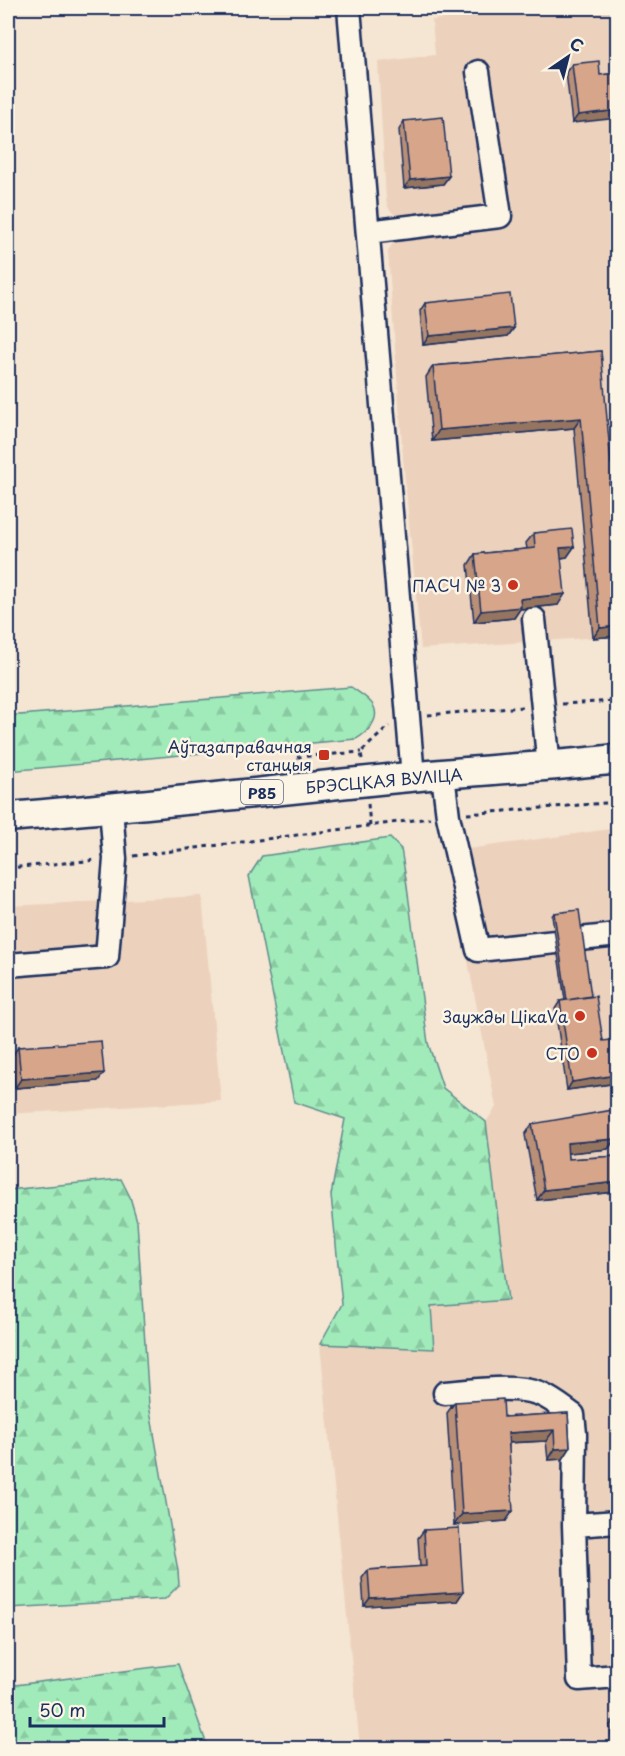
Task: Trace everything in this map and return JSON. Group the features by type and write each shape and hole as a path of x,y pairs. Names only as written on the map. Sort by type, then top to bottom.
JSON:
{"main road":[{"name":"БРЭСЦКАЯ ВУЛІЦА","path":"8,817 618,759"}],"street":[{"path":"349,8 413,777"},
{"path":"368,232 500,216 478,72"},
{"path":"534,619 549,766"},
{"path":"443,775 448,816 478,950 556,942"},
{"path":"8,964 107,957 115,859 111,808"},
{"path":"580,939 618,935"},
{"path":"445,1393 512,1389 539,1394 557,1403 573,1415 579,1679 618,1676"},
{"path":"574,1525 618,1522"}],"path":[{"path":"297,757 361,752 397,719 618,700"},
{"path":"361,752 370,826"},
{"path":"8,868 115,859 448,816 618,802"}],"shaded area":[{"path":"524,8 617,8 617,636 421,649 403,458 388,252 396,236 397,217 389,209 386,200 378,62 435,55 432,20"},
{"path":"617,828 617,1748 360,1748 320,1344 433,1349 431,1306 507,1299 486,1122 496,1107 447,852"},
{"path":"202,896 221,1101 8,1114 8,906"}],"green space":[{"path":"351,687 370,701 375,712 371,726 356,739 8,771 8,716"},
{"path":"390,838 401,849 428,1043 443,1088 486,1122 508,1300 431,1306 434,1349 320,1344 342,1304 331,1195 345,1119 294,1102 249,876 262,856"},
{"path":"121,1179 130,1197 137,1221 149,1405 179,1585 165,1599 8,1608 8,1190"},
{"path":"178,1664 208,1748 8,1748 8,1686"}],"building":[{"path":"599,61 600,75 618,73 618,110 578,115 572,64"},
{"path":"443,117 449,176 410,180 404,121"},
{"path":"510,294 514,328 429,336 425,303"},
{"path":"601,351 611,464 618,463 618,482 609,482 618,574 618,626 600,628 581,418 439,430 433,366"},
{"name":"ПАСЧ № 3","path":"572,529 574,547 560,548 565,594 520,599 521,607 481,611 475,554 535,548 534,533"},
{"path":"579,910 591,996 567,1000 554,913"},
{"path":"596,996 603,1041 611,1040 616,1075 572,1082 560,1001"},
{"path":"101,1041 104,1073 21,1079 18,1047"},
{"path":"613,1110 615,1139 567,1143 568,1159 618,1156 618,1182 544,1190 532,1124"},
{"path":"503,1399 504,1417 568,1413 570,1448 555,1449 554,1430 508,1433 513,1511 462,1514 455,1402"},
{"path":"459,1528 463,1592 370,1598 368,1570 426,1566 424,1530"}],"place":[{"name":"ПАСЧ № 3","path":"513,585"},
{"name":"Аўтазаправачная станцыя","path":"324,755"},
{"name":"Заужды ЦікаVа","path":"580,1016"},
{"name":"СТО","path":"592,1053"}]}
